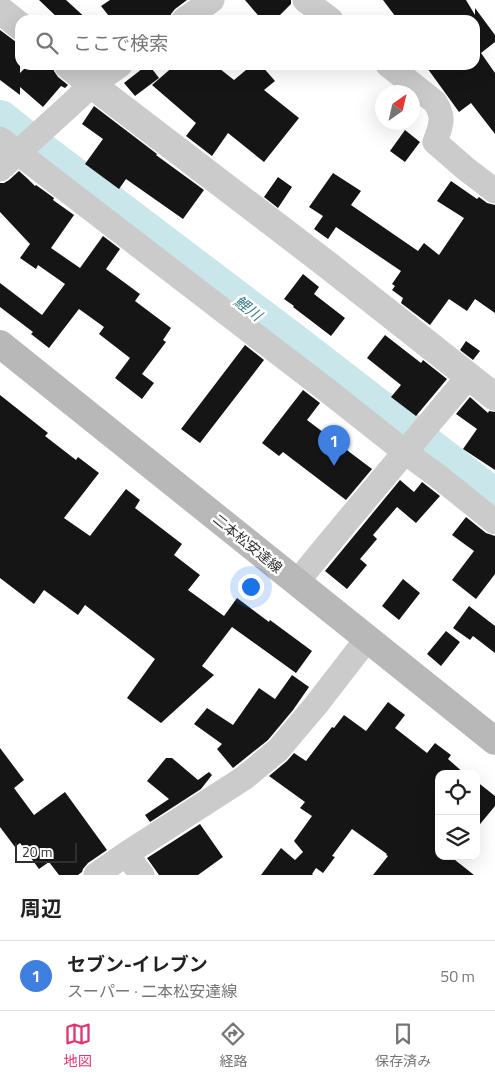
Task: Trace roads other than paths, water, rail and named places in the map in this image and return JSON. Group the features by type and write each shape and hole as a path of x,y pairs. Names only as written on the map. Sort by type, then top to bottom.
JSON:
{"main road":[{"name":"二本松安達線","path":"0,344 495,741"}],"street":[{"path":"191,15 212,0"},
{"path":"305,0 324,15"},
{"path":"0,10 15,22"},
{"path":"74,70 486,384 427,427 297,582"},
{"path":"113,70 92,85 42,131 10,153 408,450 495,522"},
{"path":"394,70 435,102 440,109 442,121 435,142 495,191"},
{"path":"96,875 244,778 278,750 316,705 367,638"},
{"path":"126,854 142,875"}],"waterway":[{"name":"鯉川","path":"0,119 495,498"}],"place":[{"name":"セブン-イレブン","path":"334,466"}]}
